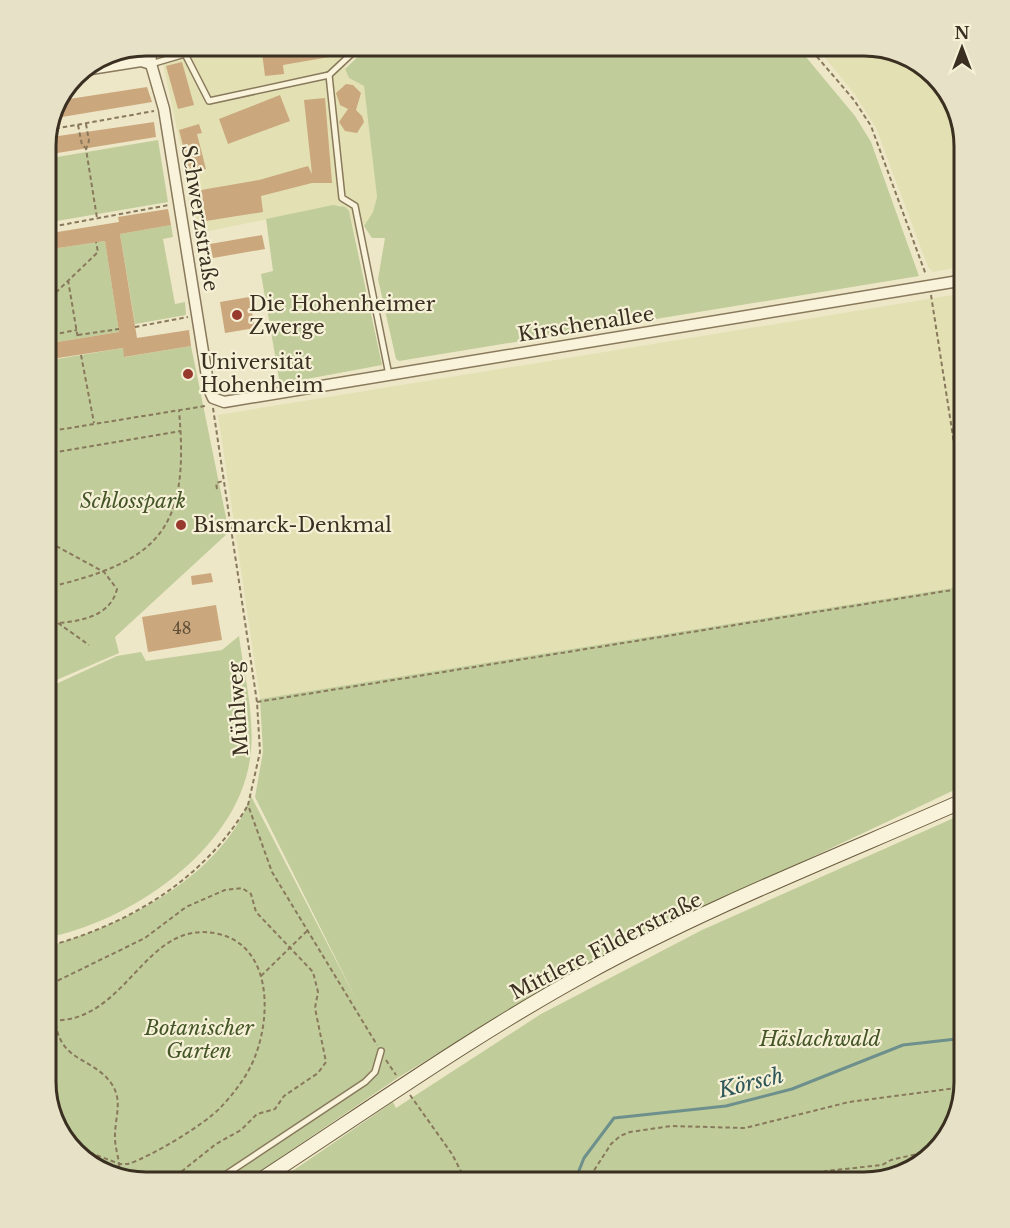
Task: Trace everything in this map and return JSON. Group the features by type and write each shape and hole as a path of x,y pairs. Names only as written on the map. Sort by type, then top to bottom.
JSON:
{"main road":[{"name":"Mittlere Filderstraße","path":"273,1172 542,998 623,954 955,805"}],"street":[{"name":"Schwerzstraße","path":"151,56 164,109 209,389 213,401"},
{"path":"102,67 141,61 151,64"},
{"name":"Kirschenallee","path":"213,401 224,402 955,282"}],"lane":[{"path":"151,64 178,56"},
{"path":"186,56 208,101 329,75 349,56"},
{"path":"329,75 342,198 355,206 389,375"},
{"path":"230,1172 365,1082 375,1072 381,1051"}],"path":[{"path":"816,56 854,100 871,126 929,286 955,451"},
{"path":"58,128 164,109"},
{"path":"86,123 94,226"},
{"path":"78,125 82,145 87,149"},
{"path":"56,226 179,203"},
{"path":"58,290 98,252 96,242"},
{"path":"68,280 78,337 119,329"},
{"path":"135,327 197,316"},
{"path":"56,334 77,330"},
{"path":"81,355 94,424"},
{"path":"56,430 179,411 213,401"},
{"name":"Mühlweg","path":"213,401 213,416 257,702 260,752 248,805"},
{"path":"56,585 104,572 135,558 169,519 180,488 179,411"},
{"path":"56,452 181,431"},
{"path":"217,489 216,483 223,481"},
{"path":"56,546 104,572 117,589 106,607 86,618 58,623"},
{"path":"257,702 955,590"},
{"path":"58,623 89,645"},
{"path":"248,805 272,872 381,1051 452,1154 461,1172"},
{"path":"56,943 111,924 179,885 216,851 232,832 248,805"},
{"path":"56,982 145,938 186,907 225,890 242,888 251,894 256,912 289,948 303,958 313,972 318,992 315,1008 326,1062 318,1073 284,1096 275,1109 257,1114 241,1130 216,1144 181,1172"},
{"path":"261,976 308,930"},
{"path":"56,1021 70,1022 100,1007 130,980 155,950 172,940 189,934 219,934 232,940 253,959 261,976 265,1005 256,1054 241,1083 219,1109 176,1139 138,1161 120,1164 89,1153"},
{"path":"56,1024 63,1044 70,1053 93,1066 112,1085 119,1106 115,1139 120,1168"},
{"path":"593,1172 611,1144 620,1136 630,1132 671,1126 745,1128 849,1102 954,1089"},
{"path":"830,1172 882,1166 891,1160 920,1153"}],"shaded area":[{"path":"161,56 346,56 345,69 349,78 364,86 377,197 373,212 356,238 349,211 339,205 199,233"},
{"path":"824,56 870,56 899,62 924,78 939,95 948,111 954,134 955,268 933,272 928,267 876,128 856,96"},
{"path":"955,295 955,588 260,699 218,415"}],"green space":[{"path":"359,56 805,56 855,116 871,142 919,276 399,361 396,359 378,279 385,238 372,238 364,226 373,212 377,197 364,86 349,78 345,69"},
{"path":"158,140 168,202 56,221 56,157"},
{"path":"333,205 345,207 349,211 382,365 280,384 261,274 273,271 266,219"},
{"path":"171,225 173,237 163,239 175,304 185,302 186,315 135,324 120,234"},
{"path":"105,241 119,332 56,342 56,248"},
{"name":"Schlosspark","path":"191,346 229,532 115,637 119,653 56,680 56,359 123,348 125,357"},
{"name":"Botanischer Garten","path":"955,588 955,790 632,942 520,1003 399,1077 259,1172 134,1172 122,1169 106,1163 86,1150 71,1133 62,1117 56,1094 56,944 137,912 194,874 218,851 237,825 251,796 358,1003 255,797 263,752 260,699"},
{"path":"239,636 252,728 250,759 241,792 224,823 202,851 174,877 144,898 111,916 56,935 56,684 117,656 141,652 146,661 222,650"},
{"name":"Häslachwald","path":"955,817 955,1083 950,1111 932,1142 915,1157 899,1166 876,1172 291,1172 393,1102 396,1108 541,1014 702,930"}],"building":[{"path":"262,56 335,56 283,65 284,74 265,76"},
{"path":"182,62 194,105 178,109 166,66"},
{"path":"346,84 353,85 361,93 356,110 364,122 357,133 345,131 339,122 348,109 340,105 336,93"},
{"path":"147,87 152,102 60,117 69,99"},
{"path":"280,95 290,121 228,144 219,119"},
{"path":"325,98 332,183 312,183 261,196 263,212 206,221 201,190 259,180 308,166 312,174 304,100"},
{"path":"154,122 156,137 56,153 57,136"},
{"path":"199,124 202,133 197,134 206,169 190,173 179,130"},
{"path":"168,209 171,225 120,234 137,338 189,330 191,346 124,357 123,348 56,358 56,342 119,332 105,241 56,248 56,232 119,222 118,217"},
{"path":"262,235 265,249 213,258 210,244"},
{"name":"Die Hohenheimer Zwerge","path":"249,297 255,328 225,333 220,302"},
{"path":"211,573 213,582 192,585 191,576"},
{"path":"216,605 222,640 148,652 142,617"}],"waterway":[{"name":"Körsch","path":"578,1172 584,1158 614,1118 726,1106 792,1089 903,1045 955,1039"}],"place":[{"name":"Die Hohenheimer Zwerge","path":"237,315"},
{"name":"Universität Hohenheim","path":"188,374"},
{"name":"Bismarck-Denkmal","path":"181,525"}]}
